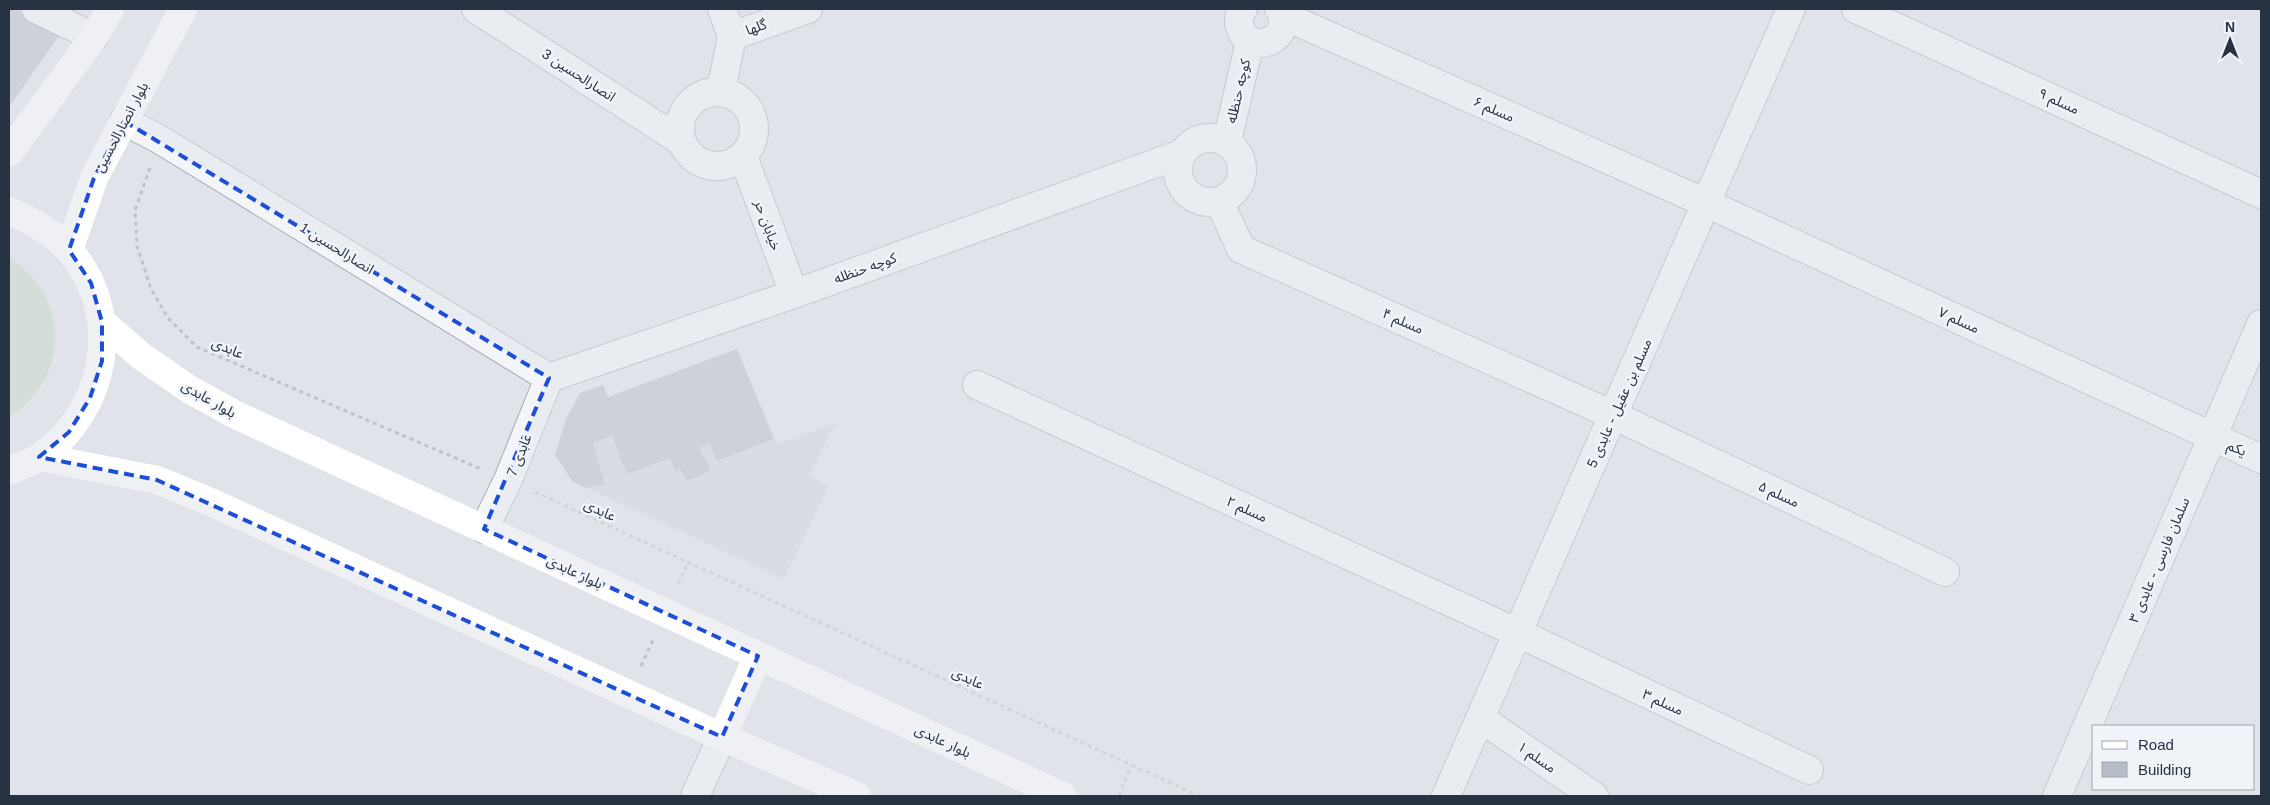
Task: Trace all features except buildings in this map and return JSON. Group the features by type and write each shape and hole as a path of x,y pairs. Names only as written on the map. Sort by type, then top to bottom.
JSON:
{"main road":[{"path":"9,153 94,37 110,9"},
{"name":"بلوار انصارالحسین","path":"69,250 94,178 183,9"},
{"path":"9,211 39,224 69,250 91,283 102,322 102,361 90,398 69,432 39,457 9,471"},
{"name":"بلوار عابدی","path":"102,322 141,356 189,389 234,414 1063,796"},
{"path":"39,457 157,480 174,486 722,737 857,796"},
{"path":"722,737 758,656"}],"street":[{"path":"36,9 94,37"},
{"name":"انصارالحسین 3","path":"476,9 681,141"},
{"path":"721,92 732,36 722,9"},
{"name":"گلها","path":"732,36 808,9"},
{"path":"1243,9 1238,23 1242,33 1250,41 1260,44 1270,42 1279,35 1283,25 1281,12"},
{"name":"مسلم بن عقیل - عابدی 5","path":"1446,796 1791,9"},
{"name":"مسلم ۹","path":"1856,9 2261,194"},
{"name":"مسلم ۶","path":"1281,12 1706,203"},
{"name":"کوچه حنظله","path":"1227,142 1250,41"},
{"path":"708,92 721,92 733,95 743,101 750,111 754,122 754,135 750,146 743,156 732,163 708,166 687,152 681,141 679,128 681,116 687,106 697,97 708,92"},
{"name":"انصارالحسین 1","path":"124,121 159,140 549,378"},
{"path":"1210,137 1227,142 1237,152 1242,166 1240,181 1232,194 1219,201 1204,202 1190,196 1180,184 1177,169 1181,154 1193,142 1210,137"},
{"name":"کوچه حنظله","path":"549,378 794,294 1181,154"},
{"name":"خیابان حر","path":"743,156 794,294"},
{"name":"مسلم ۴","path":"1219,201 1242,249 1613,415"},
{"name":"مسلم ۷","path":"1706,203 2212,437"},
{"name":"سلمان فارسی - عابدی ۳","path":"2057,796 2261,324"},
{"name":"عابدی 7","path":"484,529 508,480 549,378"},
{"name":"مسلم ۲","path":"976,385 1518,634"},
{"name":"مسلم ۵","path":"1613,415 1945,572"},
{"name":"یکم","path":"2212,437 2261,459"},
{"name":"مسلم ۳","path":"1518,634 1809,770"},
{"name":"مسلم ۱","path":"1480,718 1594,796"},
{"path":"695,796 722,737"}],"path":[{"name":"عابدی","path":"159,140 136,210 137,246 151,289 168,318 197,347 508,480 1199,796"},
{"path":"1119,796 1131,765"}],"highlighted area":[{"path":"124,121 549,378 484,529 758,656 722,737 157,480 39,457 69,432 90,398 102,361 102,322 91,283 69,250 94,178"}],"shaded area":[{"path":"737,349 777,444 835,424 810,475 828,487 784,579 572,481 555,455 566,419 580,393 603,385 608,397"}],"green space":[{"path":"9,259 27,272 39,286 48,301 55,335 54,353 41,385 25,404 9,416"}]}
